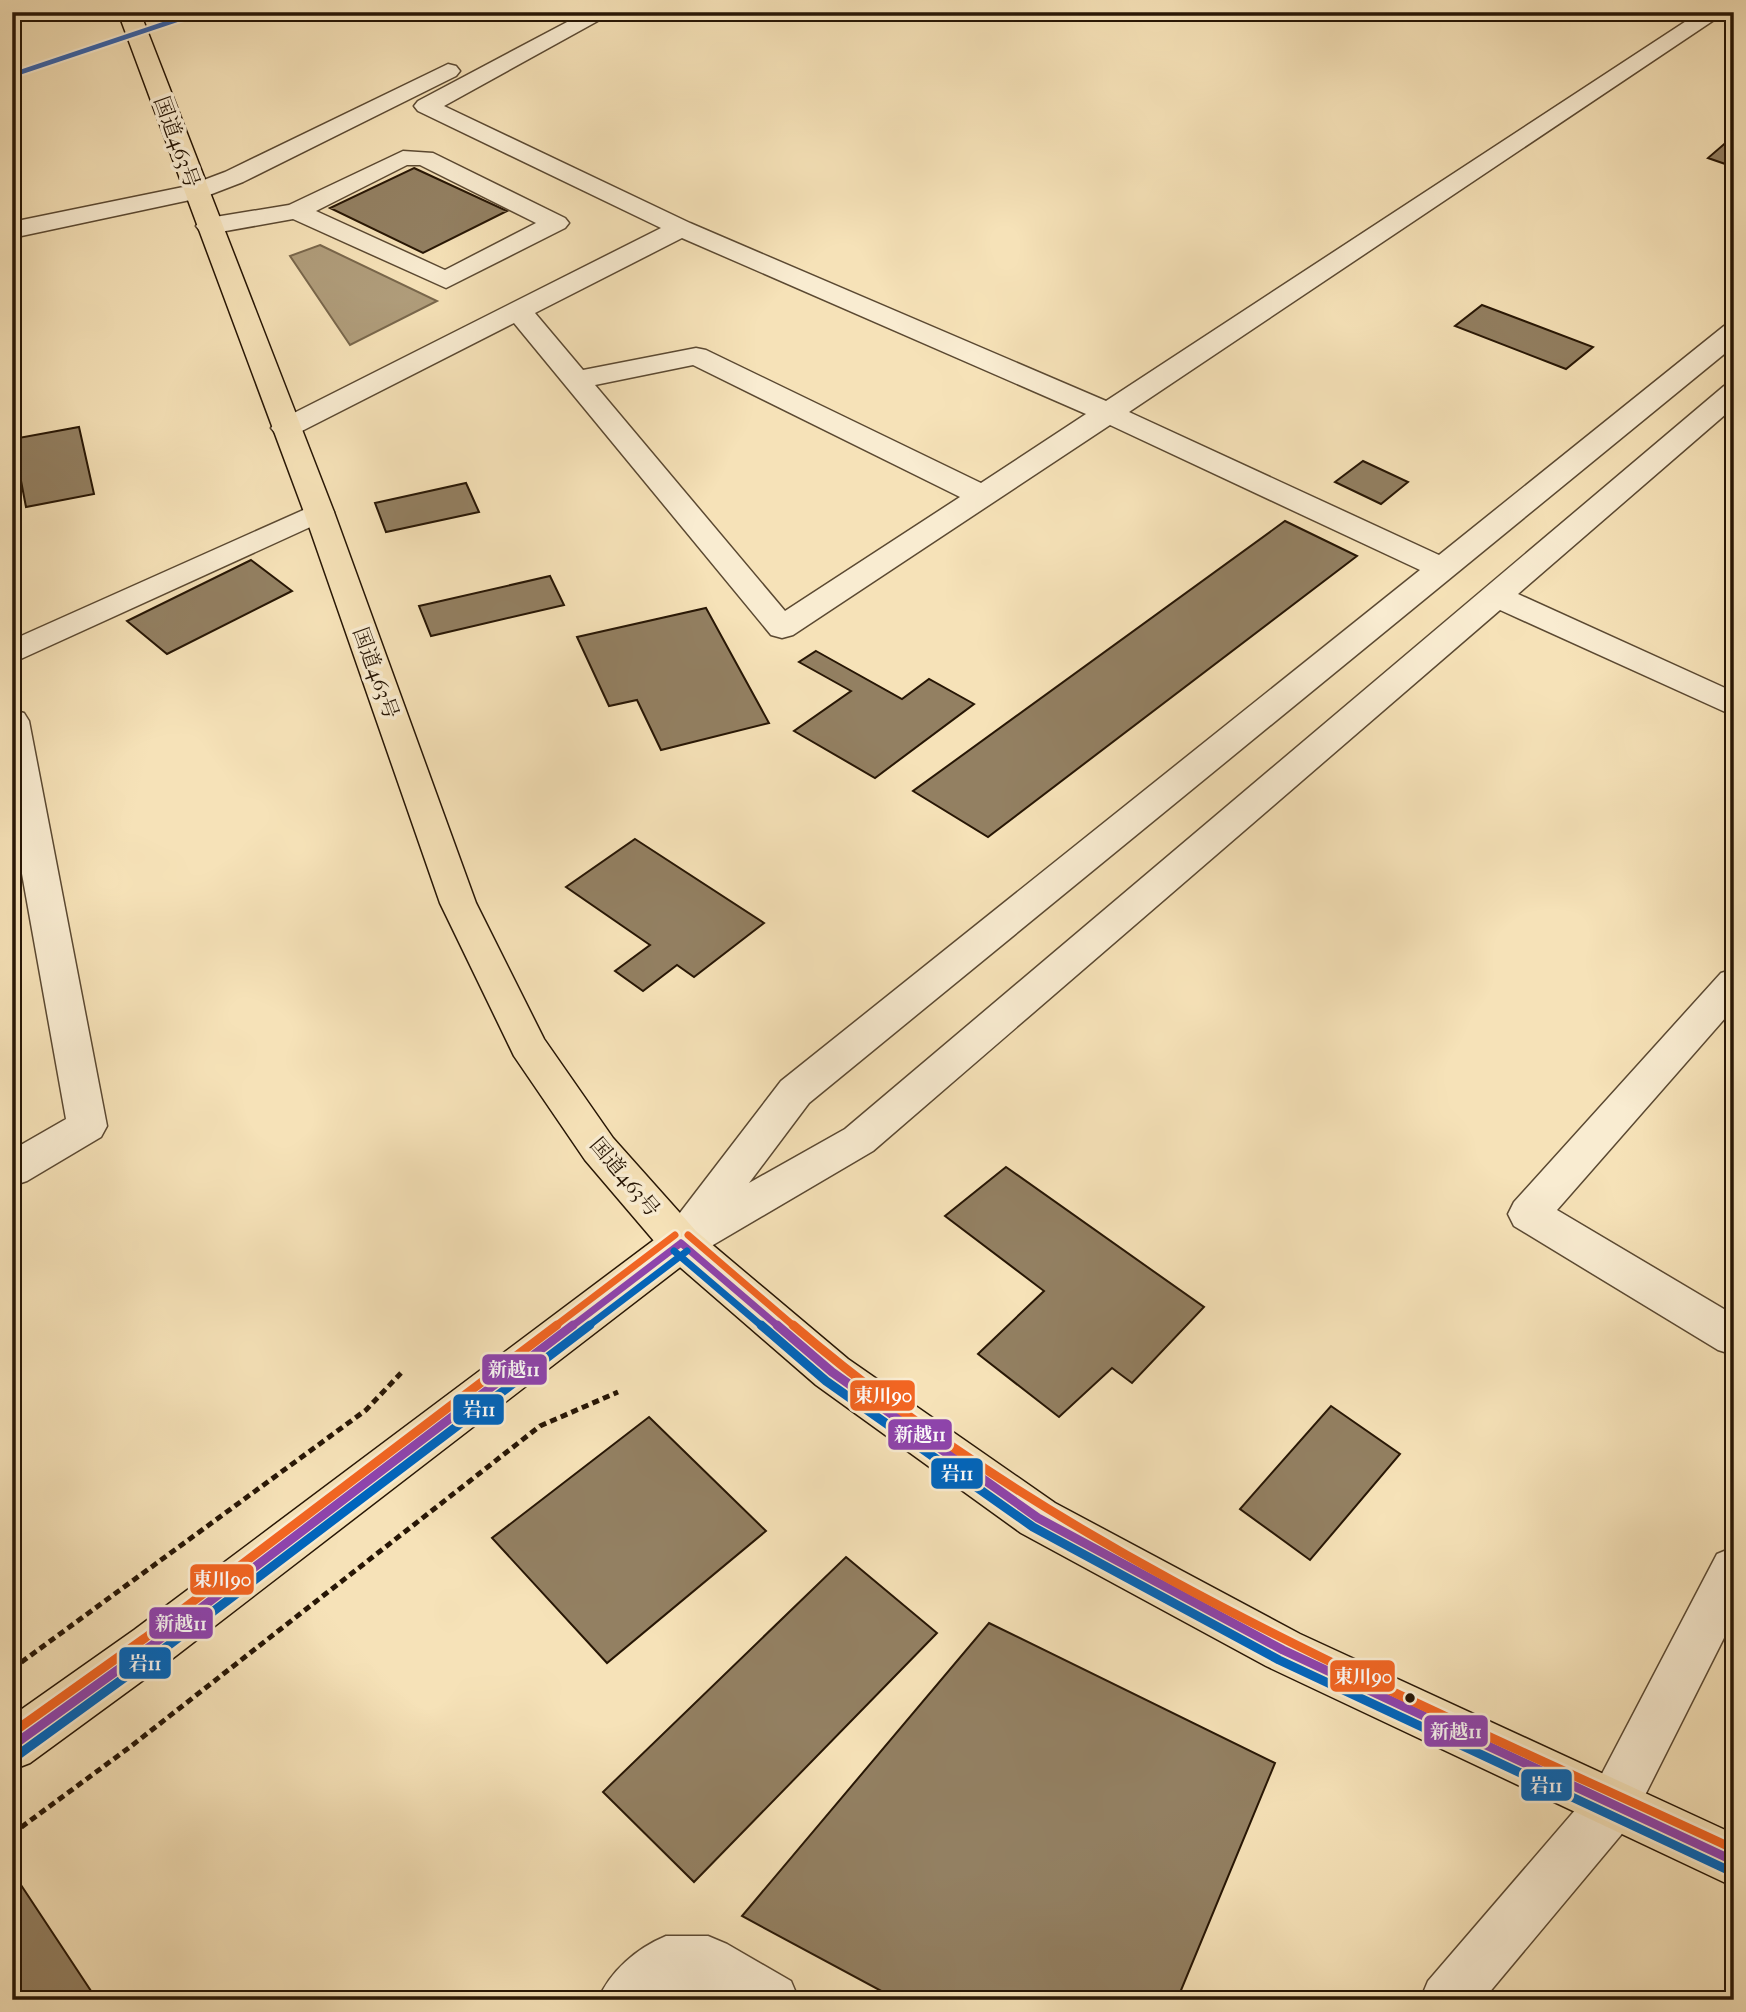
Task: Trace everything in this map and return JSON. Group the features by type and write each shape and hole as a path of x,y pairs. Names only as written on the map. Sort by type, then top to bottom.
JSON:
{"main road":[{"name":"国道463号","path":"129,12 318,512 458,903 522,1034 599,1149 681,1243 832,1372 1038,1518 1283,1650 1734,1861"},
{"path":"12,1746 151,1646 681,1243"}],"street":[{"path":"12,230 195,192 382,106 561,12"},
{"path":"603,12 426,106 681,228 1106,412 1444,569"},
{"path":"519,311 782,628 1706,14"},
{"path":"209,226 296,211 403,159 424,158 556,223 446,280 296,211"},
{"path":"286,428 681,228"},
{"path":"681,1243 796,1092 1734,332"},
{"path":"576,380 696,356 981,495"},
{"path":"681,1243 859,1140 1734,392"},
{"path":"12,653 318,512"},
{"path":"1494,595 1734,705"},
{"path":"12,721 87,1126 13,1168"},
{"path":"1734,983 1529,1214 1734,1337"},
{"path":"1447,2000 1613,1805 1734,1569"},
{"path":"625,2000 666,1963 708,1963 772,2000"}],"path":[{"path":"12,1669 366,1410 401,1373"},
{"path":"12,1834 141,1739 540,1426 618,1392"}],"shaded area":[{"path":"320,245 437,301 350,345 290,256"}],"building":[{"path":"1730,139 1734,140 1734,167 1708,158"},
{"path":"414,168 507,211 423,253 330,208"},
{"path":"1482,305 1593,347 1566,369 1455,326"},
{"path":"79,427 94,494 26,507 13,439"},
{"path":"1363,461 1408,482 1381,504 1335,482"},
{"path":"466,483 479,512 386,532 375,503"},
{"path":"1285,521 1357,556 988,837 913,791"},
{"path":"251,560 292,591 167,654 127,621"},
{"path":"550,576 564,605 431,636 419,606"},
{"path":"706,608 769,723 661,750 637,700 609,706 577,637"},
{"path":"816,651 902,699 929,679 974,704 875,778 794,731 851,691 799,662"},
{"path":"635,839 764,923 694,977 677,965 643,991 615,971 650,945 566,887"},
{"path":"1006,1167 1204,1307 1132,1383 1112,1368 1059,1417 978,1354 1044,1291 945,1216"},
{"path":"1331,1406 1400,1454 1310,1560 1240,1509"},
{"path":"649,1417 766,1531 607,1663 492,1538"},
{"path":"846,1557 937,1633 694,1882 603,1792"},
{"path":"989,1623 1275,1763 1177,2000 898,2000 742,1916"},
{"path":"19,1882 97,2000 12,2000 12,1887"}],"transit line":[{"path":"12,75 200,12"},
{"name":"東川90","path":"12,1733 145,1638 675,1235"},
{"name":"東川90","path":"688,1235 838,1364 1044,1509 1288,1641 1734,1849"},
{"name":"新越11","path":"681,1243 832,1372 1038,1518 1283,1650 1734,1861"},
{"name":"新越11","path":"12,1746 151,1646 681,1243"},
{"name":"岩11","path":"674,1251 826,1381 1033,1527 1279,1660 1730,1871"},
{"name":"岩11","path":"18,1755 157,1654 687,1251"}]}
